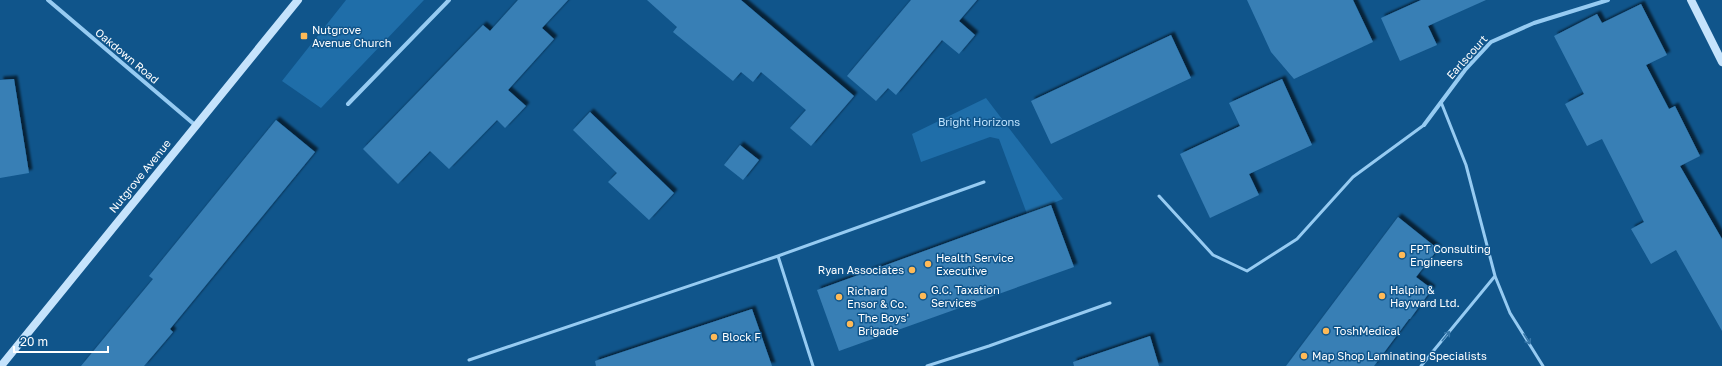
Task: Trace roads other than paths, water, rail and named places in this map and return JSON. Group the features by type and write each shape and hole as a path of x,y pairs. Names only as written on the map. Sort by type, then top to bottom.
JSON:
{"main road":[{"name":"Nutgrove Avenue","path":"1,366 195,125 298,0"},
{"path":"1691,0 1722,62"}],"street":[{"name":"Oakdown Road","path":"48,0 195,125"},
{"path":"348,104 449,0"},
{"name":"Earlscourt","path":"1424,125 1465,70 1491,42 1534,23 1608,0"}],"lane":[{"path":"1441,102 1466,165 1495,276 1510,313 1543,366"},
{"path":"1159,196 1213,255 1247,271 1297,239 1353,177 1424,125"},
{"path":"469,360 778,256 984,182"},
{"path":"778,256 813,366"},
{"path":"1421,366 1495,276"},
{"path":"927,366 990,346 1110,304"}],"place":[{"name":"Nutgrove Avenue Church","path":"304,36"},
{"name":"FPT Consulting Engineers","path":"1402,255"},
{"name":"Health Service Executive","path":"928,264"},
{"name":"Ryan Associates","path":"912,270"},
{"name":"G.C. Taxation Services","path":"923,296"},
{"name":"Halpin & Hayward Ltd.","path":"1382,296"},
{"name":"Richard Ensor & Co.","path":"839,297"},
{"name":"The Boys' Brigade","path":"850,324"},
{"name":"ToshMedical","path":"1326,331"},
{"name":"Block F","path":"714,337"},
{"name":"Map Shop Laminating Specialists","path":"1304,356"}],"park label":[{"name":"Bright Horizons","path":"979,122"}]}
